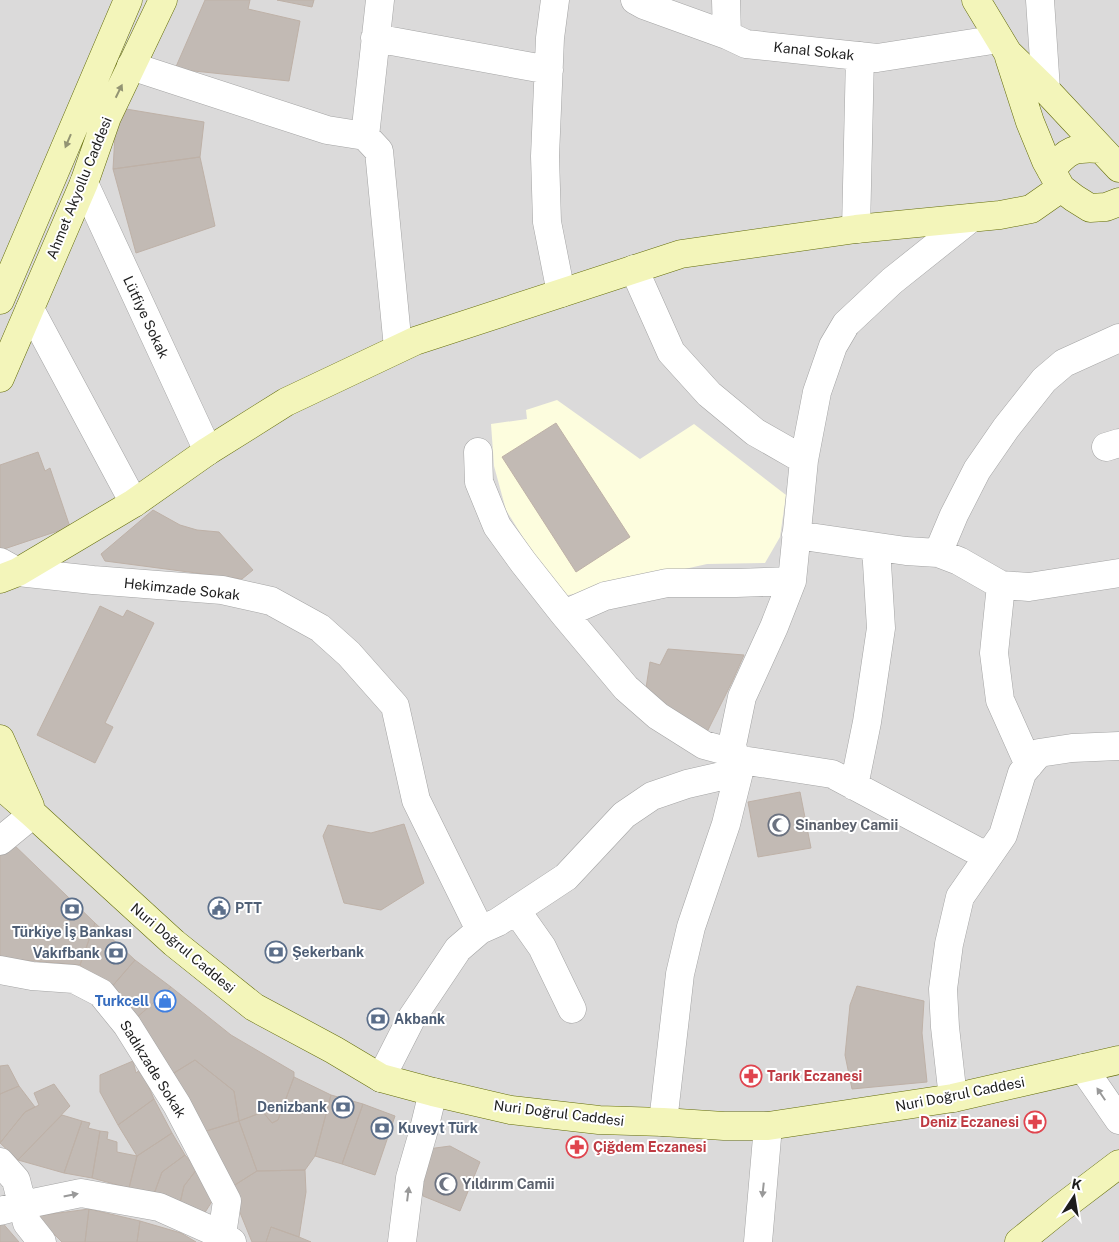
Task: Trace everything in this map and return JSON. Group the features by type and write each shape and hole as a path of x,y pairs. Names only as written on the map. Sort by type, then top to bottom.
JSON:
{"main road":[{"name":"Ahmet Akyollu Caddesi","path":"0,300 128,0"},
{"name":"Ahmet Akyollu Caddesi","path":"0,378 84,182 106,117 163,0"},
{"path":"976,0 1004,46 1111,155"},
{"path":"1004,46 1030,122 1046,161 1056,179 1074,198 1090,208 1106,207 1119,202"},
{"path":"6,571 134,503 208,451 286,402 415,341 680,254 856,229 1000,215 1031,210 1056,179 1062,157 1073,150 1088,148 1111,155"},
{"name":"Nuri Doğrul Caddesi","path":"0,739 33,814"},
{"name":"Nuri Doğrul Caddesi","path":"0,785 174,944 254,1007 382,1078 432,1096 511,1110 599,1120 724,1126 768,1126 953,1098 1119,1060"},
{"name":"Nuri Doğrul Caddesi","path":"1083,1068 1119,1068"},
{"path":"1019,1242 1119,1164"}],"street":[{"path":"365,136 380,0"},
{"path":"555,0 550,38 545,156 547,222 561,292"},
{"name":"Kanal Sokak","path":"635,0 746,44 877,58 1004,46"},
{"path":"726,0 727,36"},
{"path":"1040,0 1046,90"},
{"path":"376,38 549,70"},
{"path":"856,229 860,56"},
{"path":"131,66 327,130 365,136 379,151 398,348"},
{"name":"Lütfiye Sokak","path":"84,182 208,451"},
{"path":"663,1122 680,974 690,927 726,824 736,761 732,745 742,697 774,627 792,581 804,460 817,392 833,346 846,324 892,281 971,218"},
{"path":"634,269 671,352 709,394 755,432 804,460"},
{"path":"30,309 134,503"},
{"path":"938,553 954,515 977,470 1006,428 1044,380 1064,363 1119,338"},
{"path":"478,452 479,482 497,526 522,562 626,688 658,716 704,745 736,761 832,774 977,851 989,855"},
{"path":"796,535 906,551 938,553 959,561 1001,585 1029,587 1119,573"},
{"path":"854,786 867,722 881,628 876,547"},
{"name":"Hekimzade Sokak","path":"6,571 222,590 271,601 320,628 349,654 394,706 416,800 480,930"},
{"path":"564,614 606,596 667,584 792,581"},
{"path":"1001,585 994,653 1000,700 1029,765"},
{"path":"953,1098 945,1026 944,989 949,944 960,897 1003,835 1022,773 1039,753 1072,748 1119,746"},
{"path":"382,1078 411,1019 458,949 480,930 498,922 566,877 624,815 652,796 687,784 736,761"},
{"path":"0,840 33,814"},
{"path":"516,910 542,947 572,1009"},
{"name":"Sadıkzade Sokak","path":"0,970 32,976 74,979 101,993 128,1025 177,1105 226,1201 225,1240"},
{"path":"1083,1068 1119,1120"},
{"path":"402,1242 410,1178 424,1133 432,1096"},
{"path":"758,1242 768,1126"},
{"path":"0,1162 16,1180 12,1208"},
{"path":"12,1208 81,1194 159,1207 225,1240"},
{"path":"12,1208 42,1242"}],"shaded area":[{"path":"0,0 1119,0 1119,1242 0,1242"},
{"path":"557,400 640,459 694,424 786,495 780,537 765,563 707,564 560,597 506,510 494,466 491,424 527,419 526,410"}],"building":[{"path":"205,0 250,0 248,9 300,21 289,81 175,69"},
{"path":"277,0 314,0 312,7"},
{"path":"120,108 204,122 200,157 113,169 115,135"},
{"path":"200,157 215,226 136,253 113,169"},
{"path":"556,423 630,537 576,572 502,457"},
{"path":"38,452 45,471 50,468 70,527 1,550 0,465"},
{"path":"153,510 180,525 197,530 219,532 253,570 242,579 105,561 101,554"},
{"path":"100,606 123,617 127,610 154,623 105,723 113,727 95,763 37,735"},
{"path":"668,649 744,655 705,736 644,701 650,662 660,665"},
{"name":"Sinanbey Camii","path":"800,792 811,848 758,857 748,802"},
{"path":"404,824 424,883 381,910 344,903 323,836 328,825 371,833"},
{"path":"11,842 95,923 80,965 0,958 0,852"},
{"path":"95,923 135,960 109,990 80,965"},
{"path":"135,960 171,987 134,1020 109,990"},
{"path":"857,986 924,1001 922,1033 927,1082 852,1089 845,1055 850,1005"},
{"path":"171,987 231,1035 294,1072 294,1077 278,1120 272,1123 263,1112 239,1121 234,1091 195,1060 169,1076 134,1020"},
{"path":"195,1060 234,1091 239,1121 203,1132 169,1076"},
{"path":"133,1061 136,1073 141,1069 154,1099 118,1125 100,1092 100,1075"},
{"path":"8,1065 19,1086 0,1094 0,1066"},
{"path":"294,1077 331,1095 315,1156 305,1170 257,1171 239,1121 263,1112 272,1123 278,1120"},
{"path":"54,1084 70,1106 18,1160 0,1143 25,1112 39,1105 34,1093"},
{"path":"19,1086 35,1107 25,1112 0,1143 0,1094"},
{"path":"331,1095 363,1104 342,1164 315,1156"},
{"path":"154,1099 172,1133 137,1156 118,1125"},
{"path":"363,1104 395,1116 375,1175 342,1164"},
{"path":"62,1115 82,1121 64,1173 18,1160"},
{"path":"82,1121 90,1123 88,1128 100,1131 92,1178 64,1173"},
{"path":"239,1121 257,1171 230,1188 203,1132"},
{"path":"100,1131 108,1132 107,1139 117,1142 117,1152 137,1156 129,1188 92,1178"},
{"path":"172,1133 185,1155 162,1172 154,1194 129,1188 137,1156"},
{"name":"Yıldırım Camii","path":"450,1146 480,1162 460,1211 423,1196 418,1171 428,1149"},
{"path":"185,1155 197,1169 184,1186 180,1203 154,1194 162,1172"},
{"path":"197,1169 216,1195 204,1214 180,1203 184,1186"},
{"path":"305,1170 306,1192 299,1237 271,1227 266,1242 252,1242 230,1188 257,1171"},
{"path":"89,1209 140,1221 137,1242 85,1242"},
{"path":"89,1209 85,1242 62,1242 36,1216"},
{"path":"0,1220 19,1242 0,1242"},
{"path":"140,1221 181,1233 196,1242 137,1242"},
{"path":"271,1227 299,1237 311,1242 266,1242"}],"place":[{"name":"Sinanbey Camii","path":"779,825"},
{"name":"PTT","path":"219,908"},
{"name":"Türkiye İş Bankası","path":"72,909"},
{"name":"Şekerbank","path":"276,952"},
{"name":"Vakıfbank","path":"116,953"},
{"name":"Turkcell","path":"165,1001"},
{"name":"Akbank","path":"378,1019"},
{"name":"Tarık Eczanesi","path":"751,1076"},
{"name":"Denizbank","path":"343,1107"},
{"name":"Deniz Eczanesi","path":"1035,1122"},
{"name":"Kuveyt Türk","path":"382,1128"},
{"name":"Çiğdem Eczanesi","path":"577,1147"},
{"name":"Yıldırım Camii","path":"446,1184"}]}
